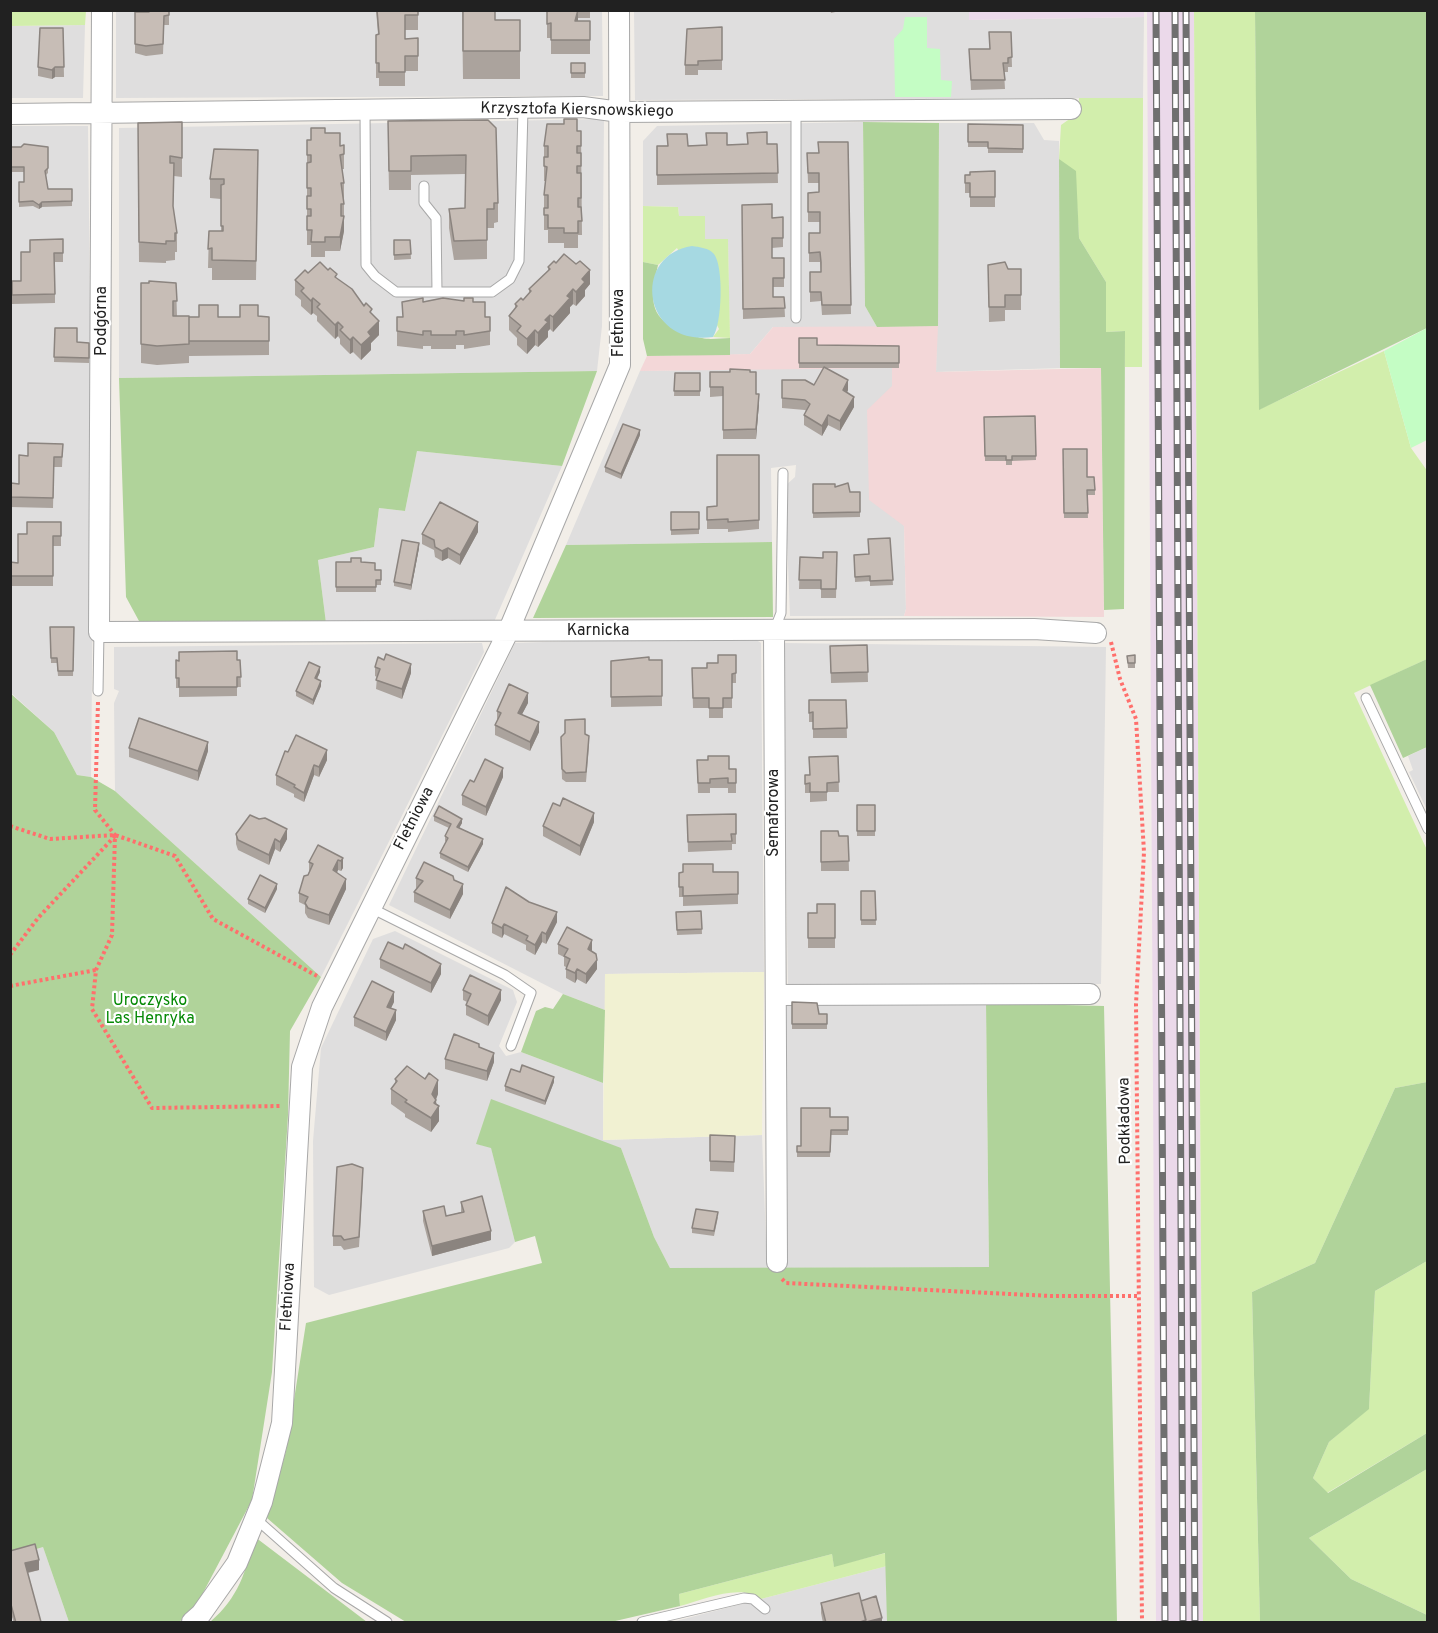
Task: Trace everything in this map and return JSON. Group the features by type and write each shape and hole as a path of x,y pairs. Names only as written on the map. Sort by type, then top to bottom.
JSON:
{"street":[{"name":"Podgórna","path":"99,632 102,10"},
{"name":"Fletniowa","path":"192,1623 201,1614 237,1563 262,1502 282,1423 302,1067 322,1008 508,632 620,365 619,10"},
{"name":"Krzysztofa Kiersnowskiego","path":"10,114 103,115 583,107 620,112 1071,109"},
{"name":"Karnicka","path":"99,632 1034,629 1096,633"},
{"name":"Semaforowa","path":"774,631 777,1262"},
{"path":"776,996 1090,994"}],"lane":[{"path":"365,111 366,265 375,276 396,292 492,292 510,279 519,261 524,109"},
{"path":"796,112 796,318"},
{"path":"424,186 424,203 436,218 437,292"},
{"path":"774,631 781,613 783,473"},
{"path":"98,691 99,632"},
{"path":"1366,698 1428,830"},
{"path":"371,908 505,975 531,993 511,1046"},
{"path":"255,1518 334,1588 387,1623"},
{"path":"642,1623 744,1598 753,1599 765,1609"}],"path":[{"name":"Podkładowa","path":"1096,633 1112,643 1120,678 1136,719 1144,852 1136,1004 1142,1623"},
{"path":"98,691 95,810 115,835 112,935 96,970 92,1009 152,1108 300,1106"},
{"path":"10,826 50,840 115,835 175,856 213,919 333,985"},
{"path":"10,955 38,918 115,835"},
{"path":"10,986 96,970"},
{"path":"777,1262 779,1276 786,1283 1051,1296 1140,1296"}],"shaded area":[{"path":"969,10 970,20 1144,17 1143,98 635,100 634,11"},
{"path":"1144,10 1144,17 969,20 969,11"},
{"path":"116,11 602,11 603,96 116,98"},
{"path":"1147,11 1194,11 1203,1622 1156,1622"},
{"path":"85,25 83,98 11,98 10,26"},
{"path":"604,119 602,326 597,371 119,378 119,128"},
{"path":"863,122 865,306 877,327 773,327 750,354 730,355 728,240 705,239 679,216 678,207 643,206 643,141 657,126"},
{"path":"939,123 1034,123 1044,140 1059,141 1060,368 936,372"},
{"path":"11,126 88,126 93,574 91,777 77,775 54,732 11,693"},
{"path":"938,326 936,372 1101,368 1104,617 904,616 906,609 904,526 869,500 867,410 892,386 892,368 640,371 647,356 750,354 773,327"},
{"path":"892,368 904,526 906,609 904,616 790,616 785,486 795,477 796,465 771,468 772,542 566,545 640,371"},
{"path":"417,451 562,466 494,622 326,623 318,560 374,547 379,508 405,511"},
{"path":"749,635 761,643 764,972 606,974 605,1010 563,994 389,905 515,643"},
{"path":"482,643 484,652 321,977 115,791 114,703 119,691 114,689 114,647"},
{"path":"782,643 1106,647 1101,984 788,987"},
{"path":"1427,747 1427,810 1409,772 1413,770 1408,756"},
{"path":"395,931 513,990 517,1002 499,1046 506,1056 521,1052 603,1083 603,1140 762,1135 767,1268 670,1268 654,1237 621,1148 476,1144 491,1147 515,1242 509,1248 329,1295 314,1287 313,1141 321,1048 373,939"},
{"path":"986,1003 989,1267 787,1268 784,1004"},
{"path":"43,1547 69,1622 11,1622 11,1557"},
{"path":"887,1566 887,1622 672,1622 761,1599"}],"green space":[{"path":"10,11 86,11 85,25 11,26"},
{"path":"1194,11 1255,11 1260,409 1384,351 1411,448 1428,472 1427,659 1354,693 1427,850 1427,1082 1395,1088 1315,1263 1252,1292 1260,1622 1203,1622"},
{"path":"1255,11 1428,11 1427,328 1259,410"},
{"path":"905,17 927,17 927,48 940,49 941,80 952,81 951,97 895,97 894,39 903,29"},
{"path":"1079,98 1143,98 1142,367 1125,367 1125,331 1106,332 1106,282 1079,238 1077,205 1059,159 1061,125 1078,113"},
{"path":"863,122 939,123 938,326 877,327 865,306"},
{"path":"1059,159 1076,171 1079,238 1106,282 1106,332 1125,331 1124,609 1104,610 1101,368 1060,368"},
{"path":"643,206 678,207 679,216 705,216 705,239 728,239 730,338 713,337 719,329 677,248 658,265 643,262"},
{"path":"643,262 658,265 653,296 657,312 662,319 669,325 699,337 730,338 730,355 647,356 643,339"},
{"path":"1427,328 1427,440 1411,448 1384,351"},
{"path":"597,371 562,466 417,451 405,511 379,508 374,547 318,560 326,623 139,621 126,597 119,378"},
{"path":"772,542 773,617 533,618 566,545"},
{"path":"1427,659 1427,747 1403,758 1370,685"},
{"name":"Uroczysko Las Henryka","path":"10,693 54,732 77,775 91,777 115,791 321,977 290,1031 288,1115 272,1372 252,1500 194,1610 179,1622 69,1622 43,1547 11,1557"},
{"path":"764,972 762,1135 603,1140 605,974"},
{"path":"563,994 605,1010 603,1083 521,1052 536,1011 545,1007 553,1009"},
{"path":"986,1003 1104,1006 1117,1622 887,1622 885,1553 834,1567 832,1554 679,1594 680,1606 611,1622 406,1622 342,1583 267,1518 286,1451 306,1323 542,1263 535,1236 515,1242 491,1148 476,1144 491,1099 621,1148 654,1237 670,1268 989,1267"},
{"path":"1427,1082 1427,1261 1375,1291 1369,1409 1329,1442 1313,1478 1328,1493 1427,1433 1427,1469 1309,1538 1351,1579 1427,1615 1427,1622 1260,1622 1252,1292 1315,1263 1395,1088"},
{"path":"1427,1261 1427,1433 1327,1493 1313,1478 1329,1442 1369,1408 1375,1291"},
{"path":"1427,1469 1427,1615 1351,1579 1309,1538"},
{"path":"255,1537 367,1622 210,1622 228,1603 240,1584"},
{"path":"886,1553 887,1566 761,1599 742,1592 721,1594 680,1606 679,1594 832,1554 834,1566"}],"water":[{"path":"692,246 709,250 717,261 721,296 713,337 689,336 671,328 659,315 653,299 653,281 660,265 672,253"}],"building":[{"path":"149,10 169,10 169,15 164,16 163,44 146,46 135,44 135,12 149,12"},
{"path":"377,10 418,10 418,15 405,15 405,39 418,38 418,56 405,56 405,72 379,72 379,63 376,63 376,35 379,34"},
{"path":"463,10 495,10 495,20 520,20 520,51 463,51"},
{"path":"547,10 578,10 575,21 590,21 590,40 551,40 551,23 547,24"},
{"path":"722,27 722,60 698,61 698,65 685,65 687,29"},
{"path":"40,28 63,28 64,67 55,67 52,70 38,67"},
{"path":"989,32 1011,32 1012,57 1008,58 1008,63 1003,63 1005,80 971,80 969,49 990,49"},
{"path":"571,63 585,63 585,73 571,73"},
{"path":"564,119 577,119 577,131 581,131 581,146 577,146 577,153 581,153 581,166 577,166 577,173 581,173 581,198 578,198 578,207 581,207 582,221 578,221 578,233 564,233 564,228 548,228 548,215 544,215 544,208 548,208 548,195 544,195 547,167 544,166 544,157 548,157 548,146 544,146 547,124 564,124"},
{"path":"488,120 496,128 498,203 494,203 494,209 487,209 487,240 454,241 449,209 465,208 466,155 411,156 411,171 389,171 388,121"},
{"path":"182,122 182,158 170,156 170,163 174,163 173,206 177,233 175,233 175,241 166,241 166,244 139,242 138,123"},
{"path":"968,124 1023,125 1023,149 988,148 988,142 968,142"},
{"path":"311,128 325,128 325,133 340,133 340,146 344,145 344,154 340,155 344,183 341,183 344,204 341,204 341,216 344,216 340,237 325,237 325,242 311,242 312,230 307,230 307,216 311,216 311,209 307,209 307,196 311,196 311,188 307,188 307,163 311,162 311,155 307,155 307,140 311,140"},
{"path":"767,132 767,144 777,144 778,173 657,175 657,146 668,146 667,134 687,134 688,146 707,145 706,133 727,133 727,145 748,144 747,133"},
{"path":"818,142 848,142 851,305 822,305 821,292 810,292 810,272 821,272 820,252 809,253 809,233 820,233 820,212 808,212 808,193 819,192 819,173 808,173 807,153 819,153"},
{"path":"24,144 48,147 48,168 45,171 48,189 72,189 72,201 42,202 39,205 33,201 19,202 19,182 24,182 24,167 10,167 10,147 21,147"},
{"path":"214,149 258,150 256,261 212,260 212,248 208,249 209,231 223,231 221,185 224,184 224,179 210,179"},
{"path":"995,171 995,197 970,197 970,183 965,183 965,175 970,175 970,172"},
{"path":"772,204 772,218 783,217 783,238 772,238 772,258 784,258 784,278 773,278 773,297 784,297 785,308 743,309 742,205"},
{"path":"63,239 63,253 54,253 55,294 12,295 12,281 21,281 21,252 30,252 30,240"},
{"path":"394,240 410,240 411,254 394,255"},
{"path":"564,254 576,264 580,261 590,270 582,279 585,282 576,292 573,289 567,296 570,298 553,317 550,315 545,320 548,322 538,333 535,330 527,339 517,331 521,326 509,316 517,306 515,304 521,298 523,300 531,291 529,289 550,269 548,267 554,261 556,263"},
{"path":"320,262 328,270 330,268 337,274 335,277 352,289 364,306 366,303 372,309 370,312 379,321 368,332 371,336 361,345 353,337 350,340 340,330 343,327 338,322 335,325 317,307 320,304 313,298 311,301 301,291 304,288 295,280 305,270 308,273"},
{"path":"1005,262 1008,269 1021,269 1021,295 1005,295 1005,307 989,307 988,265"},
{"path":"149,281 176,283 177,301 173,301 173,316 189,316 189,344 157,346 141,344 141,283 149,283"},
{"path":"423,298 423,302 443,298 464,301 464,298 473,298 473,302 485,302 485,317 490,317 490,331 464,335 464,331 456,331 456,335 431,335 431,331 423,331 423,335 397,331 397,317 403,317 402,302"},
{"path":"199,305 218,305 218,317 240,317 240,305 258,305 258,316 269,317 269,341 189,341 189,317 199,317"},
{"path":"55,328 77,328 77,342 89,343 89,358 54,357"},
{"path":"799,338 817,338 817,345 899,346 899,363 799,363"},
{"path":"824,367 848,380 843,390 854,397 840,421 828,415 822,426 804,415 810,404 805,400 782,398 782,380 805,380 814,385"},
{"path":"730,369 756,372 756,394 759,394 756,429 723,430 723,387 710,387 710,372 730,372"},
{"path":"675,373 700,373 700,391 674,391"},
{"path":"1035,416 1036,456 1012,456 1012,460 1006,460 1006,456 985,456 984,417"},
{"path":"623,424 640,430 621,474 605,467"},
{"path":"28,443 63,444 62,457 54,457 53,498 10,497 11,483 19,484 19,455 28,456"},
{"path":"1063,449 1087,449 1087,477 1094,477 1095,490 1087,490 1088,513 1064,513"},
{"path":"717,455 759,455 759,520 728,522 728,519 707,520 707,507 717,506"},
{"path":"848,483 850,492 860,492 860,512 813,513 813,484 835,484 835,487"},
{"path":"440,502 478,522 460,555 448,548 442,551 435,547 434,540 422,534"},
{"path":"671,512 699,512 699,529 671,530"},
{"path":"27,522 61,522 61,536 53,536 53,576 10,576 10,562 18,563 18,534 27,534"},
{"path":"890,538 893,580 870,581 870,576 855,577 854,555 869,554 868,539"},
{"path":"402,540 419,543 411,585 394,582"},
{"path":"823,552 837,552 836,589 821,589 821,580 799,580 800,557 823,558"},
{"path":"351,558 361,558 361,562 375,563 375,570 381,570 381,580 376,580 376,587 336,587 336,562 351,562"},
{"path":"50,627 74,627 73,671 58,671 57,658 51,658"},
{"path":"867,645 868,672 831,673 830,646"},
{"path":"237,651 241,677 237,677 237,687 179,687 179,678 176,678 176,660 179,661 179,652"},
{"path":"386,654 411,664 402,689 376,680 380,669 375,667 378,657 384,660"},
{"path":"718,655 736,655 736,673 732,674 732,698 723,698 723,708 709,708 709,698 693,698 692,668 707,668 707,663 718,663"},
{"path":"1135,655 1135,663 1128,663 1127,656"},
{"path":"649,657 649,660 662,660 662,696 611,697 611,661"},
{"path":"309,662 320,667 315,678 321,681 313,700 296,691"},
{"path":"509,684 528,693 518,713 539,722 530,742 495,725 501,713 497,711"},
{"path":"809,700 846,700 847,728 813,729 813,712 809,713"},
{"path":"139,718 208,742 198,771 129,748"},
{"path":"585,719 585,734 589,736 586,772 566,773 562,769 561,737 565,733 565,720"},
{"path":"296,735 327,750 319,767 314,765 304,793 294,787 295,785 276,775 285,751 288,752"},
{"path":"708,756 729,756 729,769 736,769 736,783 728,783 728,778 710,779 710,783 698,783 697,760 708,760"},
{"path":"838,756 839,782 827,783 827,792 810,792 810,783 805,784 805,775 810,775 809,757"},
{"path":"485,759 503,768 486,807 462,795 470,780 474,782"},
{"path":"563,798 594,813 580,846 543,826 553,803 560,806"},
{"path":"857,805 875,805 875,831 857,831"},
{"path":"439,806 462,819 457,827 483,839 468,867 440,853 448,838 445,836 451,824 434,816"},
{"path":"736,814 736,834 731,834 732,841 688,842 687,815"},
{"path":"250,815 259,819 265,818 287,829 280,842 275,839 269,855 238,840 236,834"},
{"path":"821,831 838,831 839,836 848,836 849,861 821,862"},
{"path":"318,845 343,858 341,861 338,860 333,870 346,879 329,915 308,908 305,903 308,897 299,893 304,876 308,875 313,864 309,862"},
{"path":"424,862 453,876 454,880 463,884 450,910 414,892 423,881 416,878"},
{"path":"683,864 713,864 713,872 738,872 738,894 683,896 683,887 679,887 679,873 683,872"},
{"path":"260,875 277,884 265,908 248,899"},
{"path":"506,887 529,902 557,912 546,934 542,932 535,945 526,940 528,936 504,924 502,928 492,923"},
{"path":"861,891 875,891 876,920 861,920"},
{"path":"817,904 835,904 835,938 808,938 808,913 817,913"},
{"path":"701,911 702,929 677,930 676,912"},
{"path":"567,927 592,940 588,949 596,954 597,960 586,974 577,969 575,973 566,969 570,959 564,956 568,949 558,944"},
{"path":"388,942 403,949 405,944 441,964 431,983 380,959"},
{"path":"470,975 501,990 488,1016 466,1005 471,994 463,990"},
{"path":"372,981 394,992 387,1007 396,1010 386,1032 354,1017"},
{"path":"792,1002 817,1003 819,1014 827,1014 827,1024 792,1024"},
{"path":"454,1034 494,1053 487,1071 445,1059"},
{"path":"522,1065 554,1077 545,1101 505,1086 511,1069 520,1072"},
{"path":"407,1066 425,1079 429,1073 438,1080 432,1094 436,1100 434,1103 439,1106 431,1118 405,1102 407,1100 391,1089 397,1081 395,1079"},
{"path":"801,1108 830,1108 830,1117 848,1117 848,1130 831,1130 830,1152 797,1152 797,1146 801,1146"},
{"path":"710,1135 735,1136 734,1162 710,1161"},
{"path":"352,1164 363,1168 359,1237 344,1240 341,1236 333,1236 337,1167"},
{"path":"482,1196 491,1231 432,1246 423,1211 444,1206 446,1216 464,1212 461,1202"},
{"path":"696,1209 718,1212 714,1231 692,1228"},
{"path":"35,1544 39,1560 25,1563 41,1622 16,1623 10,1601 10,1551"},
{"path":"859,1593 866,1620 857,1623 826,1623 821,1603"},
{"path":"876,1596 882,1618 866,1622 861,1601"}],"railway":[{"path":"1156,10 1165,1622"},
{"path":"1175,10 1183,1622"},
{"path":"1186,10 1195,1622"}]}
